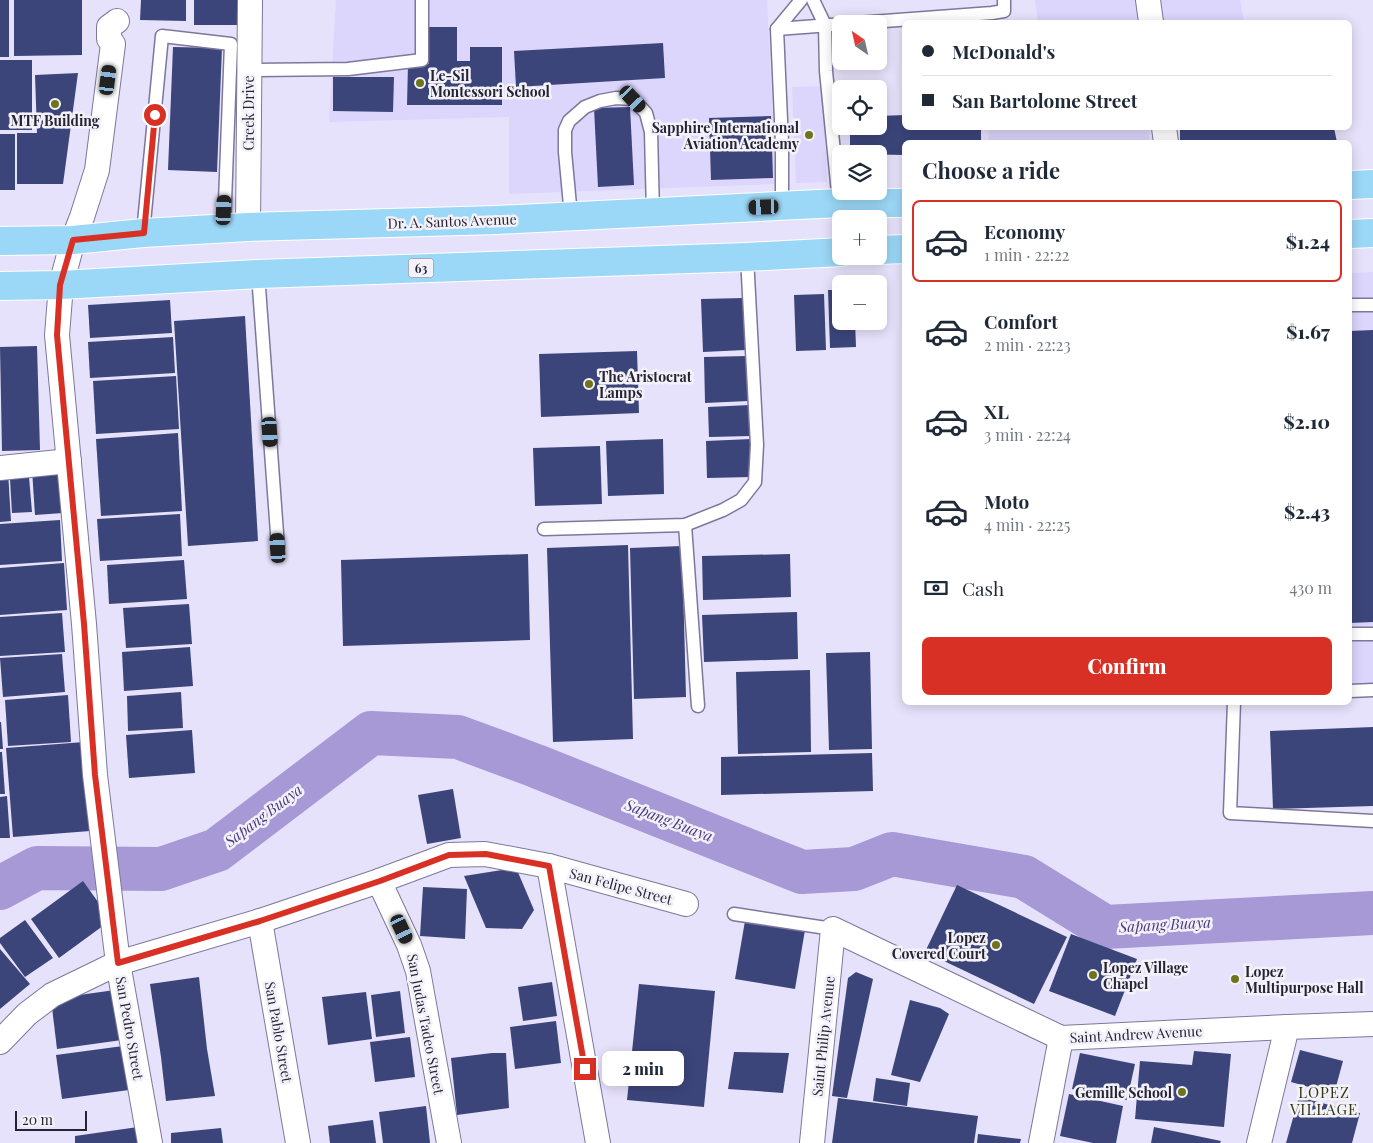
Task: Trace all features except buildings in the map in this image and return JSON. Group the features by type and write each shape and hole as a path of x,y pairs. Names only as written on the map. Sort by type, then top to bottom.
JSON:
{"main road":[{"path":"1352,186 1373,184"},
{"name":"Dr. A. Santos Avenue","path":"0,241 73,240 144,233 236,228 902,203"},
{"path":"1352,234 1373,233"},
{"path":"887,250 902,249"},
{"name":"63","path":"0,286 60,285 258,274 832,252"}],"street":[{"name":"Creek Drive","path":"236,228 249,70 250,0"},
{"path":"1148,0 1151,20"},
{"name":"San Pedro Street","path":"115,22 97,170 60,285 57,335 84,624 95,775 118,963 150,1143"},
{"path":"0,468 69,461"},
{"name":"San Felipe Street","path":"0,1042 27,1014 52,994 118,963 260,921 380,881 449,855 486,854 549,866 686,904"},
{"path":"549,866 598,1143"},
{"name":"San Judas Tadeo Street","path":"380,881 409,944 418,971 449,1143"},
{"name":"San Pablo Street","path":"260,921 298,1143"},
{"name":"Saint Andrew Avenue","path":"834,929 1061,1038 1373,1024"},
{"name":"Saint Philip Avenue","path":"812,1143 834,929"},
{"path":"1259,1143 1287,1027"},
{"path":"1041,1143 1061,1038"}],"lane":[{"path":"249,70 348,69 422,60 422,0"},
{"path":"782,207 782,143 777,29 801,0"},
{"path":"813,0 825,25 827,80 839,204"},
{"path":"777,29 998,12 1004,11 1004,0"},
{"path":"144,233 162,36 231,44 236,228"},
{"path":"571,216 565,152 565,130 569,121 585,107 600,101 616,98 633,99 646,113 651,132 653,213"},
{"path":"544,529 686,525 723,510 741,500 755,482 757,444 747,257"},
{"path":"258,274 278,548"},
{"path":"1352,305 1373,305"},
{"path":"686,525 698,706"},
{"path":"1352,634 1373,634"},
{"path":"1352,690 1373,690"},
{"path":"1234,705 1230,813 1373,821"},
{"path":"734,914 834,929"}],"shaded area":[{"path":"336,0 767,0 776,184 509,194 509,117 329,122"},
{"path":"1035,0 1240,0 1244,20 1038,20"},
{"name":"Sapphire International Aviation Academy","path":"823,86 827,182 796,183 792,87"},
{"path":"988,130 1149,130 1149,140 989,140"},
{"path":"1373,272 1373,685 1352,685 1352,273"}],"waterway":[{"name":"Sapang Buaya","path":"0,888 37,868 161,869 217,850 371,733 458,737 802,872 854,869 892,854 1024,877 1105,927 1373,913"}],"place":[{"name":"Le-Sil Montessori School","path":"420,83"},
{"name":"MTF Building","path":"55,104"},
{"name":"Sapphire International Aviation Academy","path":"809,135"},
{"name":"The Aristocrat Lamps","path":"589,384"},
{"name":"Lopez Covered Court","path":"996,945"},
{"name":"Lopez Village Chapel","path":"1093,975"},
{"name":"Lopez Multipurpose Hall","path":"1235,979"},
{"name":"Gemille School","path":"1182,1092"}],"district":[{"name":"LOPEZ VILLAGE","path":"1324,1100"}],"route":[{"path":"155,115 144,233 73,240 60,285 57,335 84,624 95,775 118,963 260,921 380,881 449,855 486,854 549,866 585,1069"}]}
